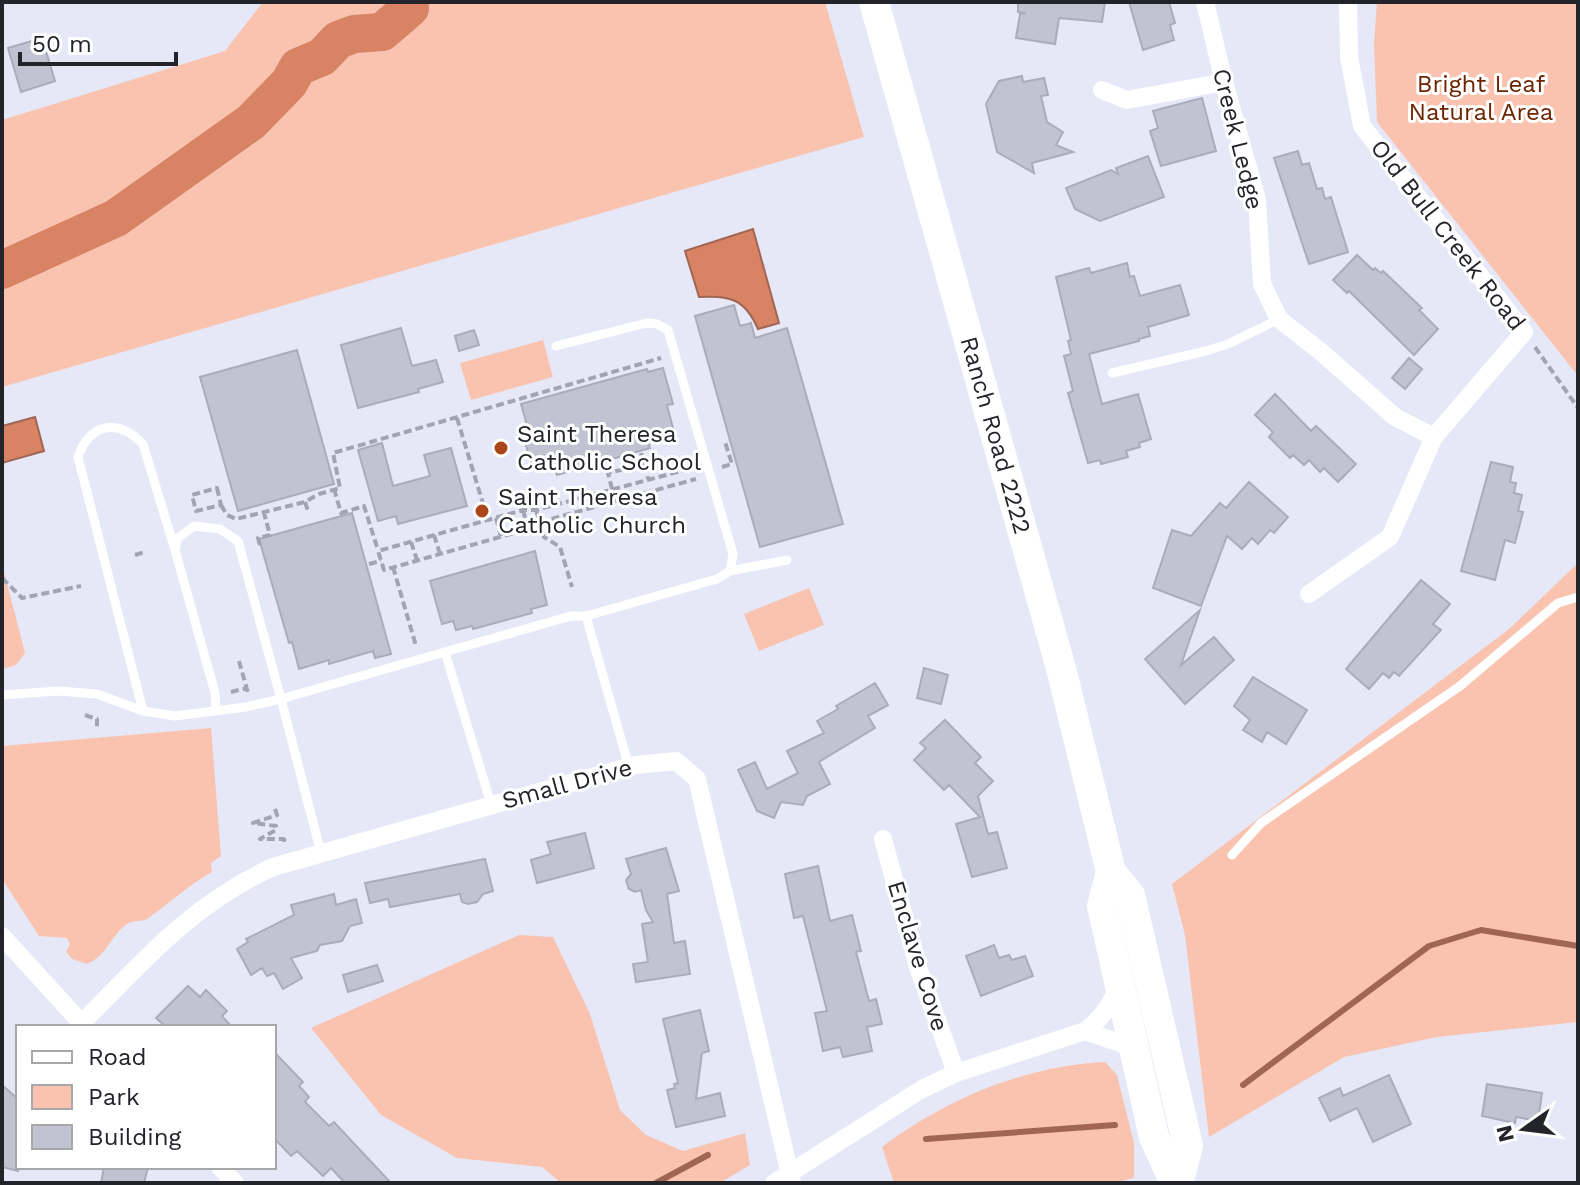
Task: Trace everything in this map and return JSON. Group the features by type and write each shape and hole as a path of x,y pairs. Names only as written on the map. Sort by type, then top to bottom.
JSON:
{"main road":[{"name":"Ranch Road 2222","path":"874,2 1062,672 1111,872 1130,895 1188,1146 1177,1183"},
{"name":"Ranch Road 2222","path":"1111,872 1102,906 1154,1137 1177,1183"}],"street":[{"name":"Creek Ledge","path":"1205,2 1257,200 1262,284 1279,319 1395,417 1434,437"},
{"name":"Old Bull Creek Road","path":"1348,2 1349,57 1362,126 1524,332"},
{"path":"1102,90 1127,100 1224,82"},
{"path":"1309,594 1390,537 1434,437 1524,332"},
{"name":"Small Drive","path":"84,1025 169,934 208,903 273,867 629,767 676,761 697,779 785,1180"},
{"name":"Enclave Cove","path":"883,839 918,967 956,1073"},
{"path":"2,936 84,1025"},
{"path":"785,1180 922,1089 956,1073 1085,1031 1109,1006 1120,982"},
{"path":"1085,1031 1123,1044 1136,1054"}],"lane":[{"path":"1112,373 1217,348 1279,319"},
{"path":"556,346 647,323 668,330 733,554 730,571"},
{"path":"143,711 78,457 83,440 94,431 120,427 133,433 143,444 215,693 216,710"},
{"path":"175,550 178,538 194,526 220,529 238,541 321,853"},
{"path":"2,695 58,691 97,694 143,711 175,716 246,707 571,616 586,616 717,579 730,571 787,560"},
{"path":"1232,855 1261,823 1460,686 1558,603 1578,597"},
{"path":"586,616 629,767"},
{"path":"445,652 491,804"}],"path":[{"name":"Old Bull Creek Road","path":"1524,332 1578,408"},
{"path":"221,505 196,511 192,495 217,488 227,515 236,519 305,502 340,488 333,453 675,354"},
{"path":"457,418 488,520"},
{"path":"378,551 523,510 536,510 668,474 732,464 725,442"},
{"path":"641,453 648,479"},
{"path":"612,489 608,473 645,464"},
{"path":"540,522 671,486 708,470"},
{"path":"668,474 671,486"},
{"path":"334,489 341,513 364,506 384,570 528,529 523,510"},
{"path":"575,499 579,511"},
{"path":"305,502 308,511"},
{"path":"536,510 544,537 560,547 572,587"},
{"path":"260,545 258,538 270,535 264,513"},
{"path":"496,518 501,536"},
{"path":"434,535 440,554"},
{"path":"411,542 417,560"},
{"path":"135,555 145,552"},
{"path":"369,564 381,561"},
{"path":"393,567 420,659"},
{"path":"2,578 22,598 81,586"},
{"path":"239,661 249,693 258,691"},
{"path":"231,692 247,688"},
{"path":"85,715 97,719 97,730"},
{"path":"275,809 277,815 253,823 276,826 276,830 260,839 284,839 286,846"}],"green space":[{"path":"263,2 825,2 864,137 2,387 2,120 225,51"},
{"name":"Bright Leaf Natural Area","path":"1377,2 1578,2 1578,376 1377,122 1374,43"},
{"path":"543,340 553,377 471,400 460,363"},
{"path":"1578,563 1578,1022 1437,1037 1344,1057 1209,1137 1185,935 1172,884 1509,629"},
{"path":"2,564 25,653 16,665 2,669"},
{"path":"809,588 824,625 759,651 744,614"},
{"path":"211,728 221,856 211,863 212,872 147,919 127,924 100,956 87,964 72,959 66,952 70,944 67,938 39,936 2,879 2,746"},
{"path":"519,935 553,937 590,1014 620,1110 646,1135 683,1151 745,1133 750,1165 720,1183 561,1183 542,1167 457,1158 381,1115 311,1028"},
{"path":"1105,1062 1117,1075 1134,1143 1134,1178 1113,1183 894,1183 882,1147 932,1114 1016,1078 1045,1070"}],"shaded area":[{"path":"753,229 779,323 758,329 748,311 735,301 699,297 685,251"},
{"path":"35,417 44,451 2,463 2,426"}],"building":[{"path":"1018,2 1105,2 1102,22 1059,18 1055,44 1016,38 1020,14 1026,13 1018,12"},
{"path":"1129,2 1169,2 1175,23 1170,25 1174,40 1143,50"},
{"path":"42,38 55,81 21,92 8,48"},
{"path":"1022,76 1023,82 1044,78 1048,95 1041,96 1047,122 1063,132 1056,145 1073,152 1032,163 1034,173 997,152 986,104 999,81"},
{"path":"1202,98 1216,151 1161,166 1150,131 1158,128 1153,111"},
{"path":"1298,151 1302,165 1309,163 1317,189 1322,188 1325,199 1331,197 1348,252 1309,264 1274,158"},
{"path":"1148,156 1164,197 1100,221 1075,209 1066,188 1111,170 1118,174 1116,168"},
{"path":"1357,255 1373,270 1383,271 1422,308 1419,310 1438,329 1414,355 1349,291 1347,293 1333,280"},
{"path":"1127,263 1140,296 1180,285 1189,315 1148,327 1150,336 1139,341 1089,354 1102,404 1138,394 1151,439 1139,443 1140,447 1126,451 1128,457 1101,464 1100,460 1088,463 1068,393 1073,391 1064,356 1071,354 1068,341 1071,340 1056,277 1089,268 1091,273"},
{"path":"734,305 740,326 751,323 755,338 787,328 843,524 760,547 695,316"},
{"path":"401,328 412,366 436,360 443,382 418,389 419,392 358,408 341,345"},
{"path":"474,330 479,345 459,351 455,336"},
{"path":"297,350 334,484 238,511 200,377"},
{"path":"1409,358 1422,369 1405,389 1392,378"},
{"name":"Saint Theresa Catholic Church","path":"663,368 673,404 667,405 674,432 648,439 650,448 557,475 553,461 532,467 522,431 528,429 521,404 647,369 648,372"},
{"path":"1275,394 1311,431 1316,426 1356,464 1338,482 1324,468 1320,472 1309,460 1304,465 1293,455 1290,458 1269,437 1273,432 1255,415"},
{"path":"382,443 393,486 430,476 424,455 451,448 467,506 398,524 396,516 378,521 358,450"},
{"path":"1491,462 1513,467 1510,482 1516,483 1514,493 1522,495 1518,511 1523,512 1515,543 1505,540 1495,580 1461,571"},
{"path":"1249,482 1288,517 1274,533 1270,530 1258,544 1252,538 1242,549 1227,536 1201,606 1153,588 1172,530 1191,536 1220,503 1226,508"},
{"path":"352,513 391,654 375,658 373,651 299,669 259,539"},
{"path":"535,551 547,605 531,609 532,613 473,629 472,626 456,630 453,621 442,624 430,581"},
{"path":"1421,580 1450,604 1433,624 1441,630 1399,676 1394,672 1389,678 1383,673 1369,689 1346,669"},
{"path":"1200,610 1181,665 1214,637 1234,660 1185,704 1145,659"},
{"path":"924,668 948,675 941,704 917,698"},
{"path":"1253,677 1307,710 1286,744 1267,732 1262,742 1243,730 1250,720 1234,706"},
{"path":"875,683 888,705 868,716 875,728 819,762 830,784 807,796 803,805 781,802 774,818 757,811 738,770 755,762 767,789 798,773 787,751 824,733 817,721"},
{"path":"945,720 981,757 975,763 993,781 978,796 988,834 997,832 1007,868 972,877 956,824 980,817 949,785 944,790 914,760 926,748 920,743"},
{"path":"585,833 594,868 537,883 531,860 551,854 547,842"},
{"path":"666,848 679,891 667,894 674,943 685,941 690,974 636,982 633,964 648,962 642,924 653,922 641,890 635,892 629,889 626,880 631,874 626,859"},
{"path":"485,859 493,891 483,894 477,902 462,902 460,894 390,907 388,899 370,903 365,883"},
{"path":"818,866 830,921 852,915 861,951 856,952 869,1001 876,999 882,1024 867,1027 872,1051 843,1057 840,1047 823,1051 815,1013 827,1011 803,916 794,918 785,874"},
{"path":"334,894 336,905 356,899 362,923 350,926 342,941 320,945 317,951 291,958 302,978 283,989 274,973 267,976 262,968 251,975 237,949 248,942 246,939 294,915 291,905"},
{"path":"994,945 999,958 1009,955 1012,960 1025,956 1033,976 981,996 966,956"},
{"path":"377,965 383,981 348,992 343,975"},
{"path":"188,986 200,997 206,990 227,1011 222,1016 230,1025 164,1025 156,1018"},
{"path":"700,1010 709,1051 702,1053 696,1099 720,1093 725,1116 676,1127 667,1090 675,1088 674,1084 678,1083 663,1019"},
{"path":"276,1054 303,1082 299,1086 309,1097 305,1102 329,1126 334,1122 391,1183 345,1183 331,1168 323,1176 297,1151 291,1156 276,1140"},
{"path":"1389,1075 1411,1124 1373,1142 1357,1108 1330,1121 1319,1098 1340,1088 1343,1096"},
{"path":"1487,1084 1542,1093 1538,1121 1516,1117 1515,1123 1482,1116"},
{"path":"2,1085 16,1097 18,1171 2,1167"},
{"path":"104,1169 148,1169 144,1183 101,1183"}],"waterway":[{"path":"2,270 116,218 251,122 289,83 298,67 322,57 338,40 354,34 382,32 410,8 409,2"},
{"path":"1243,1085 1429,946 1481,930 1578,946"},
{"path":"926,1139 1115,1125"},
{"path":"656,1183 708,1155"}],"place":[{"name":"Saint Theresa Catholic School","path":"501,448"},
{"name":"Saint Theresa Catholic Church","path":"482,511"}]}
